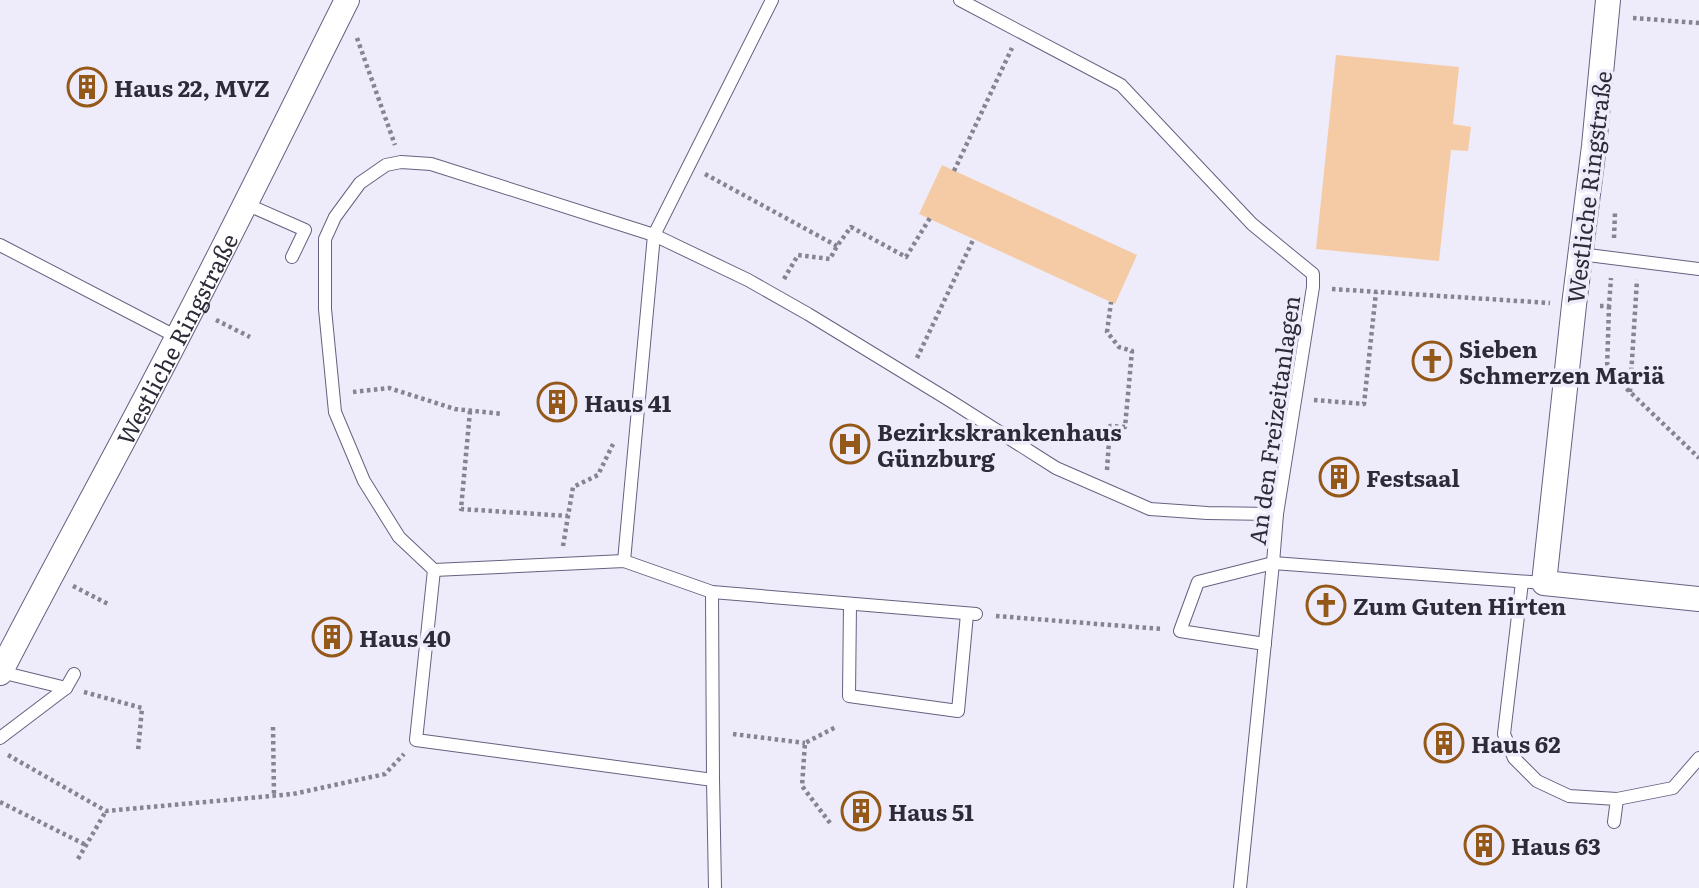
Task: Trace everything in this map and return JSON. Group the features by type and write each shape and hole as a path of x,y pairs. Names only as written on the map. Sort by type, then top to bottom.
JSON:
{"street":[{"name":"Westliche Ringstraße","path":"0,672 246,204 346,0"},
{"name":"Westliche Ringstraße","path":"1533,583 1574,305 1594,146 1608,0"},
{"path":"1533,583 1699,599"}],"lane":[{"path":"624,561 654,236 772,0"},
{"name":"An den Freizeitanlagen","path":"960,0 1121,85 1252,224 1313,274 1277,514 1240,888"},
{"path":"850,604 849,696 958,711 971,614 712,592 624,561 434,569 399,537 365,481 335,412 325,309 325,239 335,217 360,183 386,165 401,162 431,164 654,236 775,295 1056,468 1150,509 1277,514"},
{"path":"246,204 305,230 292,257"},
{"path":"0,245 177,338"},
{"path":"1580,254 1699,269"},
{"path":"1265,644 1180,631 1198,582 1273,563 1533,583 1504,734 1514,758 1536,781 1569,796 1617,799 1673,788 1699,758"},
{"path":"434,569 416,740 713,780"},
{"path":"712,592 715,888"},
{"path":"0,672 66,688"},
{"path":"0,738 66,688 74,674"},
{"path":"1614,822 1617,799"}],"path":[{"path":"346,0 360,53 401,162"},
{"path":"1633,18 1699,23"},
{"path":"954,171 1020,32"},
{"path":"689,165 837,246"},
{"path":"775,295 798,255 830,259 851,227 906,257 930,218"},
{"path":"908,375 974,239"},
{"path":"1630,392 1638,261"},
{"path":"1313,288 1574,305"},
{"path":"1295,399 1364,404 1376,292"},
{"path":"1111,302 1107,332 1119,347 1132,351 1125,427 1110,426 1107,472 1116,494"},
{"path":"1609,306 1607,370 1699,458"},
{"path":"192,308 250,337"},
{"path":"333,395 389,388 455,410 503,414"},
{"path":"470,411 461,509 568,516"},
{"path":"559,564 573,487 598,475 613,443"},
{"path":"50,575 110,605"},
{"path":"971,614 1180,631"},
{"path":"66,688 142,708 138,751"},
{"path":"272,727 274,796"},
{"path":"713,732 805,743 836,727"},
{"path":"0,750 106,811 293,794 385,774 416,740"},
{"path":"805,743 802,786 830,823"},
{"path":"0,802 86,845"},
{"path":"78,859 106,811"}],"shaded area":[{"path":"1336,55 1459,67 1453,124 1471,127 1468,151 1451,150 1439,261 1316,249"},
{"path":"942,165 1137,255 1115,304 919,214"}],"place":[{"name":"Haus 22, MVZ","path":"87,87"},
{"name":"Sieben Schmerzen Mariä","path":"1432,361"},
{"name":"Haus 41","path":"557,402"},
{"name":"Bezirkskrankenhaus Günzburg","path":"850,444"},
{"name":"Festsaal","path":"1339,477"},
{"name":"Zum Guten Hirten","path":"1326,605"},
{"name":"Haus 40","path":"332,637"},
{"name":"Haus 62","path":"1444,743"},
{"name":"Haus 51","path":"861,811"},
{"name":"Haus 63","path":"1484,845"}]}
